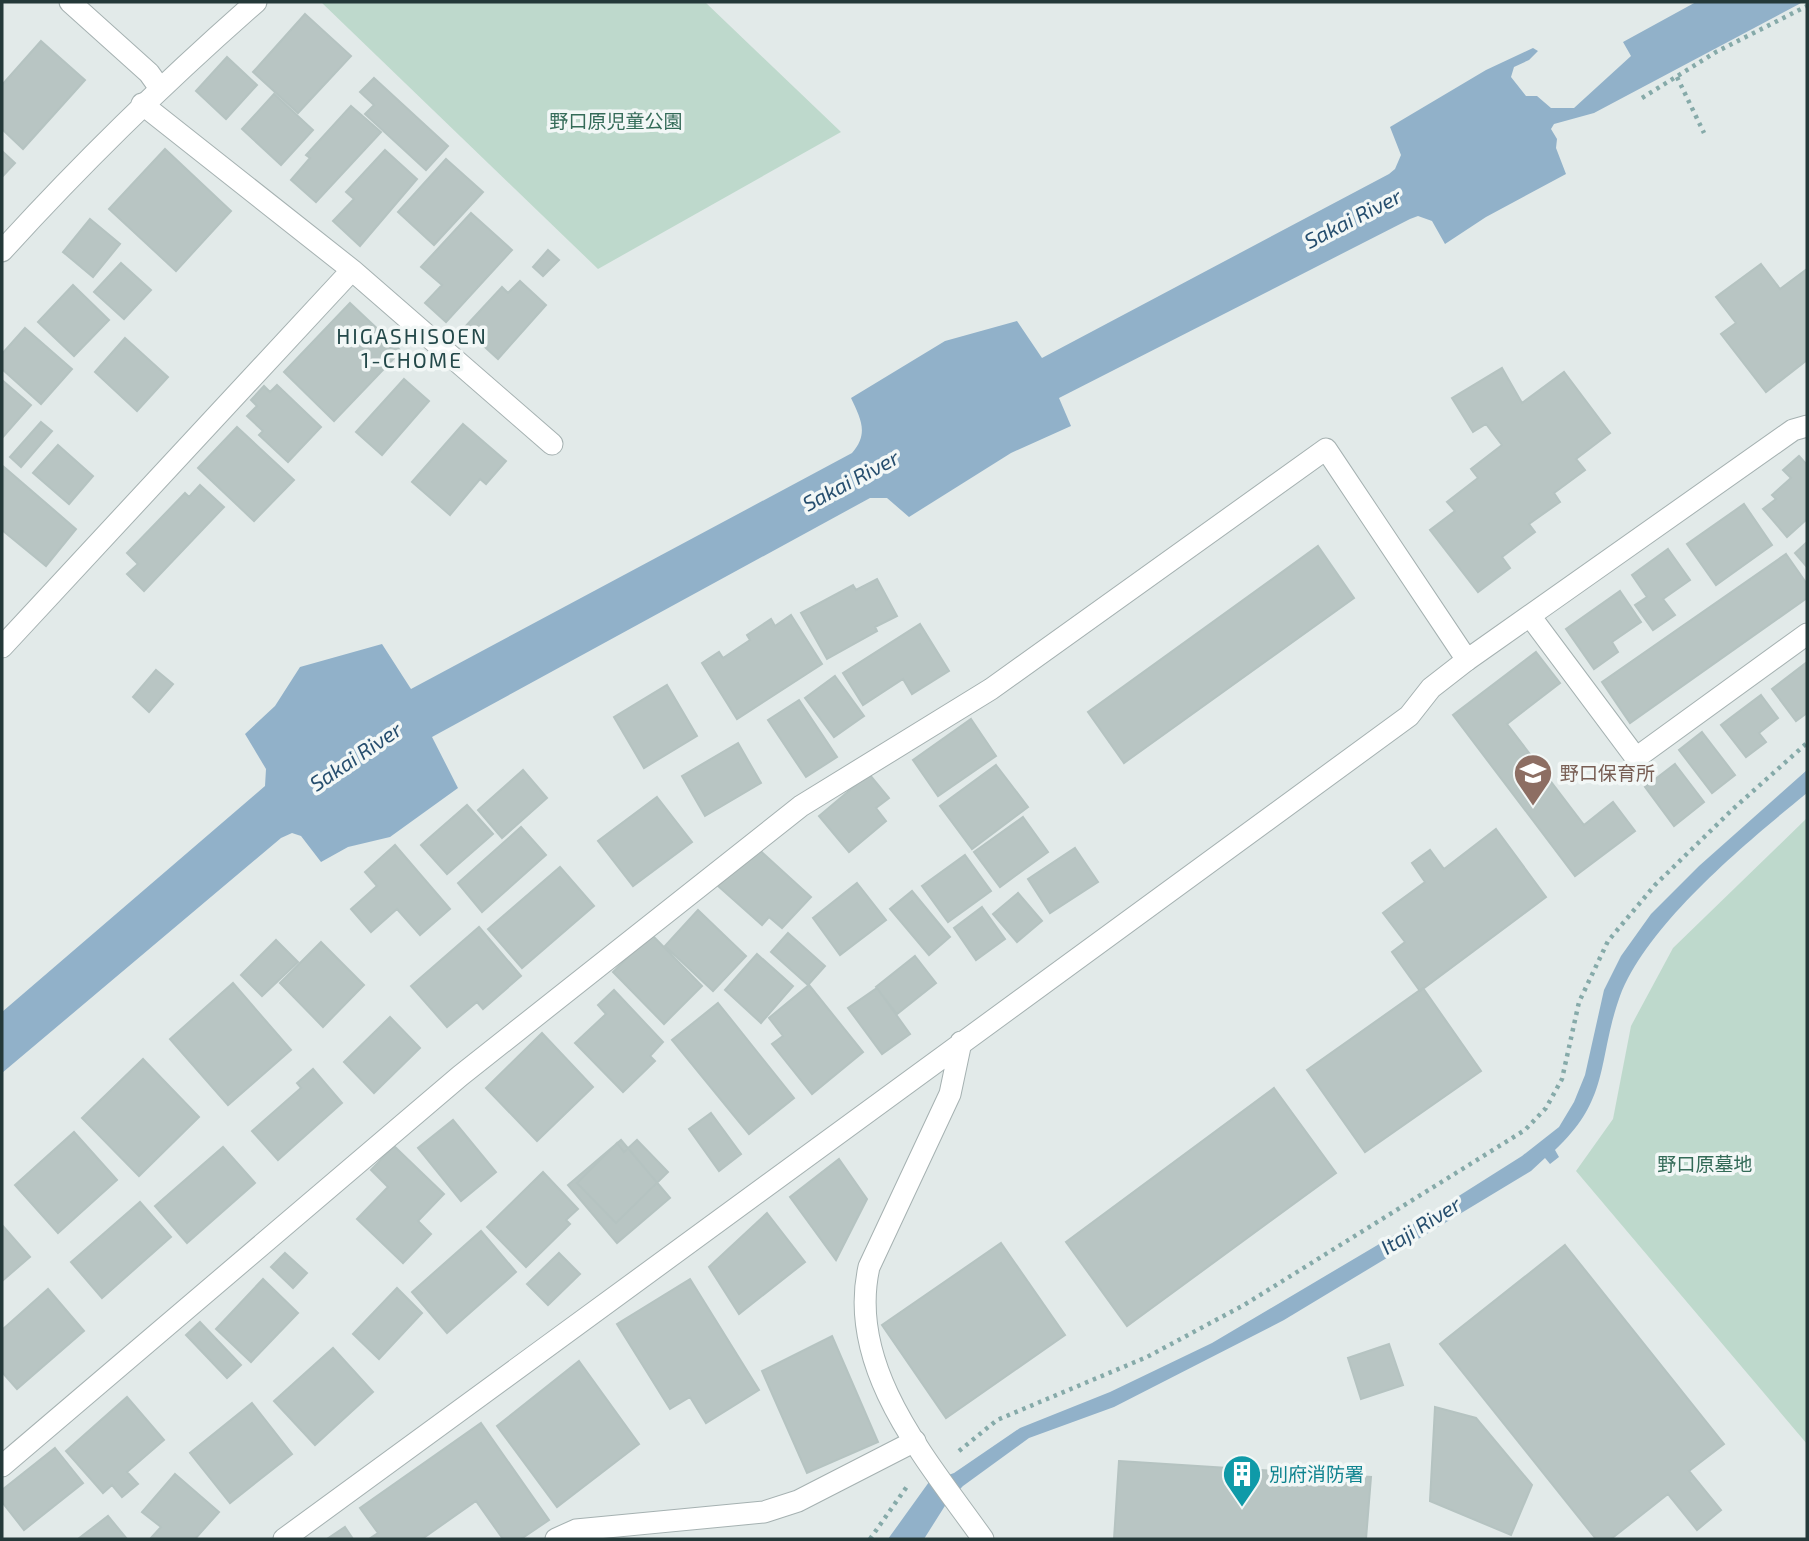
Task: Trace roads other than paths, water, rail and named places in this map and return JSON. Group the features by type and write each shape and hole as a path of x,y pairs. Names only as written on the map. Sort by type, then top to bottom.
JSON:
{"street":[{"path":"70,2 149,73 159,87"},
{"path":"2,251 83,162 159,87 256,2"},
{"path":"142,104 352,270 552,444"},
{"path":"2,647 352,270"},
{"path":"284,1539 1409,716 1431,688 1467,660 1793,430 1807,426"},
{"path":"2,1466 460,1076 801,806 991,689 1326,449 1467,660"},
{"path":"1530,616 1636,758 1807,634"},
{"path":"961,1042 950,1094 869,1267 862,1295 866,1333 878,1374 915,1441 983,1539"},
{"path":"556,1539 576,1530 764,1512 798,1501 915,1441"}],"water":[{"name":"Sakai River","path":"1696,2 1803,2 1594,113 1554,124 1551,129 1557,139 1556,148 1566,174 1486,217 1445,244 1432,221 1418,216 1410,219 1059,398 1071,426 1011,453 909,517 887,498 870,498 432,737 458,788 390,837 348,847 321,862 301,836 292,833 281,838 2,1073 2,1012 265,786 266,769 245,734 275,706 300,667 382,644 411,689 852,453 860,439 862,426 851,398 945,341 1017,321 1042,358 1389,174 1395,169 1401,155 1390,127 1486,70 1533,48 1538,51 1529,60 1514,67 1511,77 1526,96 1537,96 1551,108 1574,108 1631,56 1623,42"},
{"name":"Itaji River","path":"1807,770 1807,793 1756,835 1702,886 1653,940 1634,968 1620,996 1594,1095 1586,1113 1555,1150 1559,1157 1550,1164 1545,1158 1531,1171 1284,1320 1114,1407 1029,1438 963,1486 948,1501 924,1539 888,1539 929,1482 954,1473 1020,1428 1110,1392 1212,1343 1435,1211 1522,1156 1559,1127 1574,1102 1585,1075 1604,990 1621,956 1651,914 1699,866"}],"place":[{"name":"野口保育所","path":"1533,807"},
{"name":"別府消防署","path":"1242,1508"}],"district":[{"name":"HIGASHISOEN 1-CHOME","path":"412,349"}],"park label":[{"name":"野口原児童公園","path":"616,121"},
{"name":"野口原墓地","path":"1705,1164"}]}
